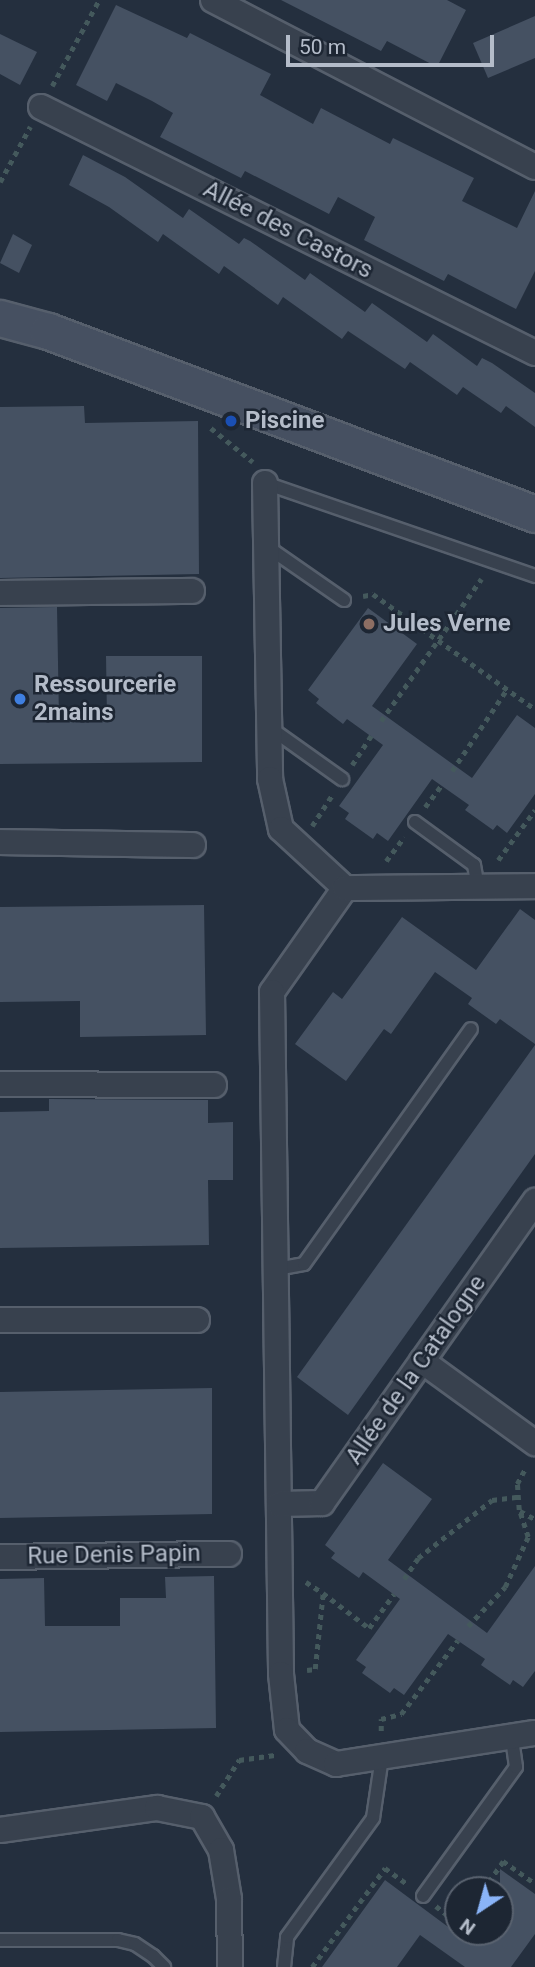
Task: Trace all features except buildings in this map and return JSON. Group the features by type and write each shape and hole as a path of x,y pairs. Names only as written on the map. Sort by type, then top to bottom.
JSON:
{"street":[{"path":"213,0 535,167"},
{"name":"Allée des Castors","path":"41,107 535,353"},
{"path":"0,318 48,331 535,514"},
{"path":"265,483 270,779 281,829 345,888 535,886"},
{"path":"0,593 192,591"},
{"path":"0,842 193,845"},
{"path":"345,888 272,992 281,1674 287,1730 307,1751 336,1764 523,1735"},
{"path":"0,1084 214,1085"},
{"name":"Allée de la Catalogne","path":"279,1504 323,1503 535,1202"},
{"path":"0,1320 197,1320"},
{"path":"422,1361 532,1452"},
{"name":"Rue Denis Papin","path":"0,1556 229,1554"},
{"path":"0,1830 157,1808 202,1817 221,1850 229,1899 230,1967"}],"lane":[{"path":"265,483 535,576"},
{"path":"265,546 344,600"},
{"path":"269,727 342,779"},
{"path":"415,822 474,865 478,887"},
{"path":"276,1269 304,1264 471,1029"},
{"path":"423,1896 516,1767 523,1735"},
{"path":"284,1967 287,1937 373,1818 382,1757"},
{"path":"0,1940 118,1940 135,1944 164,1967"}],"path":[{"path":"224,398 218,420 201,414 200,419 263,471 265,483"},
{"path":"381,721 494,561"},
{"path":"344,600 373,594 535,709"},
{"path":"452,771 507,689"},
{"path":"478,887 535,810"},
{"path":"468,1626 505,1587 528,1536 519,1510 517,1484 532,1452"},
{"path":"404,1579 418,1558 492,1500 518,1497"},
{"path":"519,1510 535,1520"},
{"path":"281,1674 315,1669 323,1593 369,1628 394,1594"},
{"path":"382,1757 381,1719 401,1714 457,1640"},
{"path":"202,1817 239,1760"},
{"path":"493,1876 503,1861 535,1883"},
{"path":"312,1967 385,1868 444,1912"}],"place":[{"name":"Piscine","path":"231,421"},
{"name":"Jules Verne","path":"369,624"},
{"name":"Ressourcerie 2mains","path":"20,699"}]}
